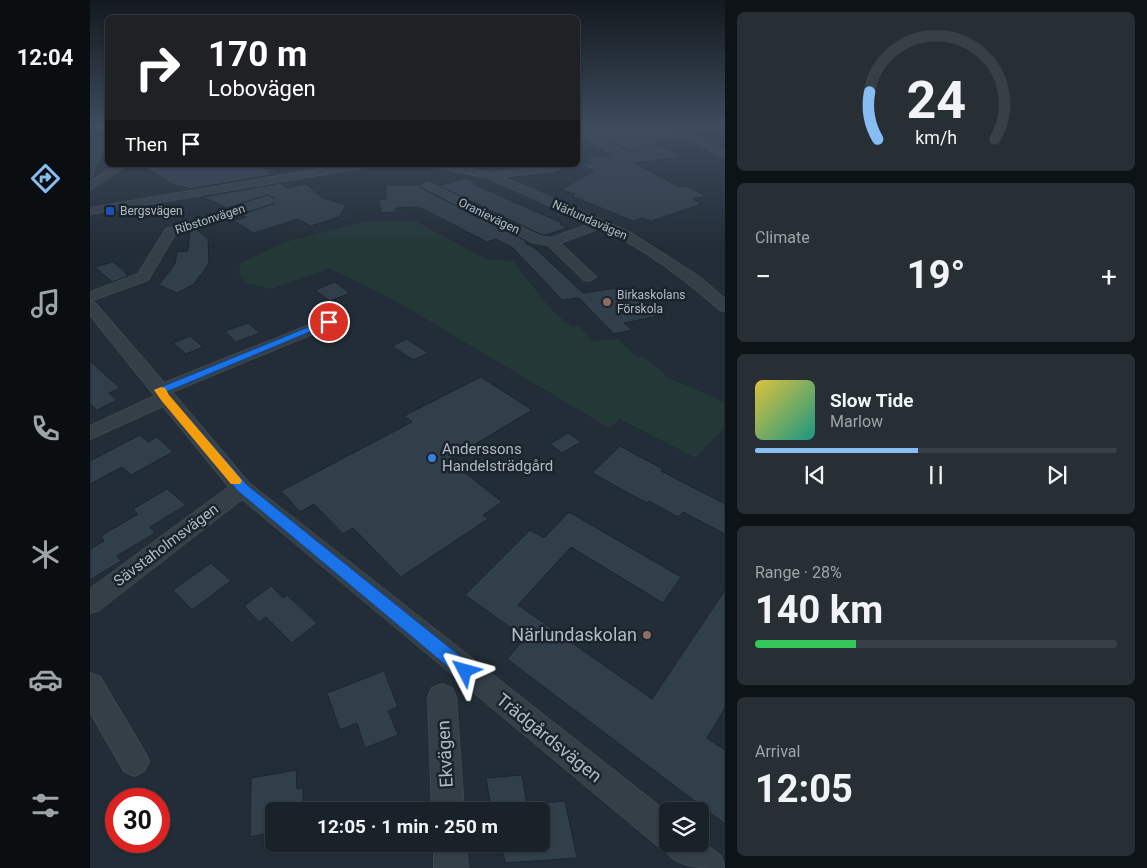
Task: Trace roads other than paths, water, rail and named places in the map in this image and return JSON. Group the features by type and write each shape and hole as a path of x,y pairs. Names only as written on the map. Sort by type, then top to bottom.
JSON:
{"street":[{"path":"90,187 119,167"},
{"path":"90,211 349,167"},
{"name":"Närlundavägen","path":"449,167 492,176 627,236 692,278 724,307"},
{"path":"492,176 521,168 544,170 557,167"},
{"name":"Oranievägen","path":"427,186 536,239 552,242 589,276"},
{"name":"Ribstonvägen","path":"90,297 143,277 170,232 268,200"},
{"path":"552,242 600,224"},
{"name":"Trädgårdsvägen","path":"90,306 242,488 659,827"},
{"path":"90,433 162,394 329,322"},
{"name":"Sävstaholmsvägen","path":"90,603 242,488"},
{"path":"90,686 134,761"},
{"name":"Ekvägen","path":"442,697 448,802"},
{"path":"450,852 451,868"},
{"path":"689,852 709,868"}],"place":[{"name":"Bergsvägen","path":"110,211"},
{"name":"Birkaskolans Förskola","path":"607,302"},
{"name":"Anderssons Handelsträdgård","path":"432,458"},
{"name":"Närlundaskolan","path":"647,635"}]}
